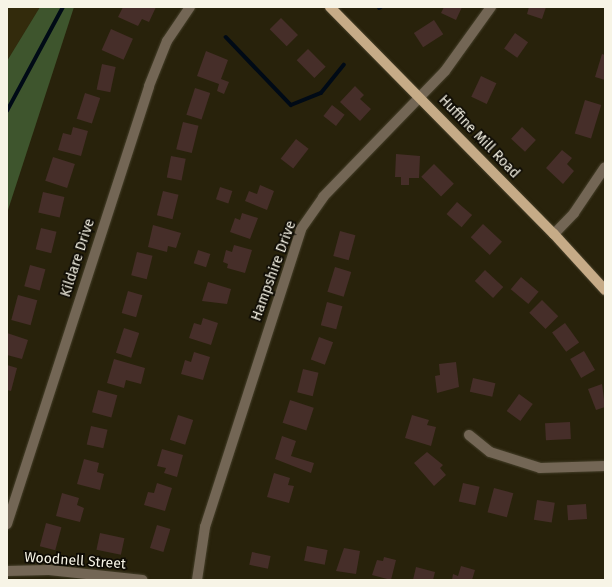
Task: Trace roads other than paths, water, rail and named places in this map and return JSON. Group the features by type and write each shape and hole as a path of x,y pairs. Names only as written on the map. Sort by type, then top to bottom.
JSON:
{"main road":[{"name":"Huffine Mill Road","path":"330,7 419,95 554,234 605,290"}],"street":[{"name":"Kildare Drive","path":"7,524 148,86 167,41 190,7"},
{"name":"Hampshire Drive","path":"198,580 205,527 301,229 323,197 458,55 491,7"},
{"path":"554,234 574,212 605,167"},
{"path":"469,435 490,452 540,468 605,466"},
{"name":"Woodnell Street","path":"7,571 50,570 142,580"}],"waterway":[{"path":"7,111 63,7"},
{"path":"226,37 291,105 321,93 344,65"}]}
